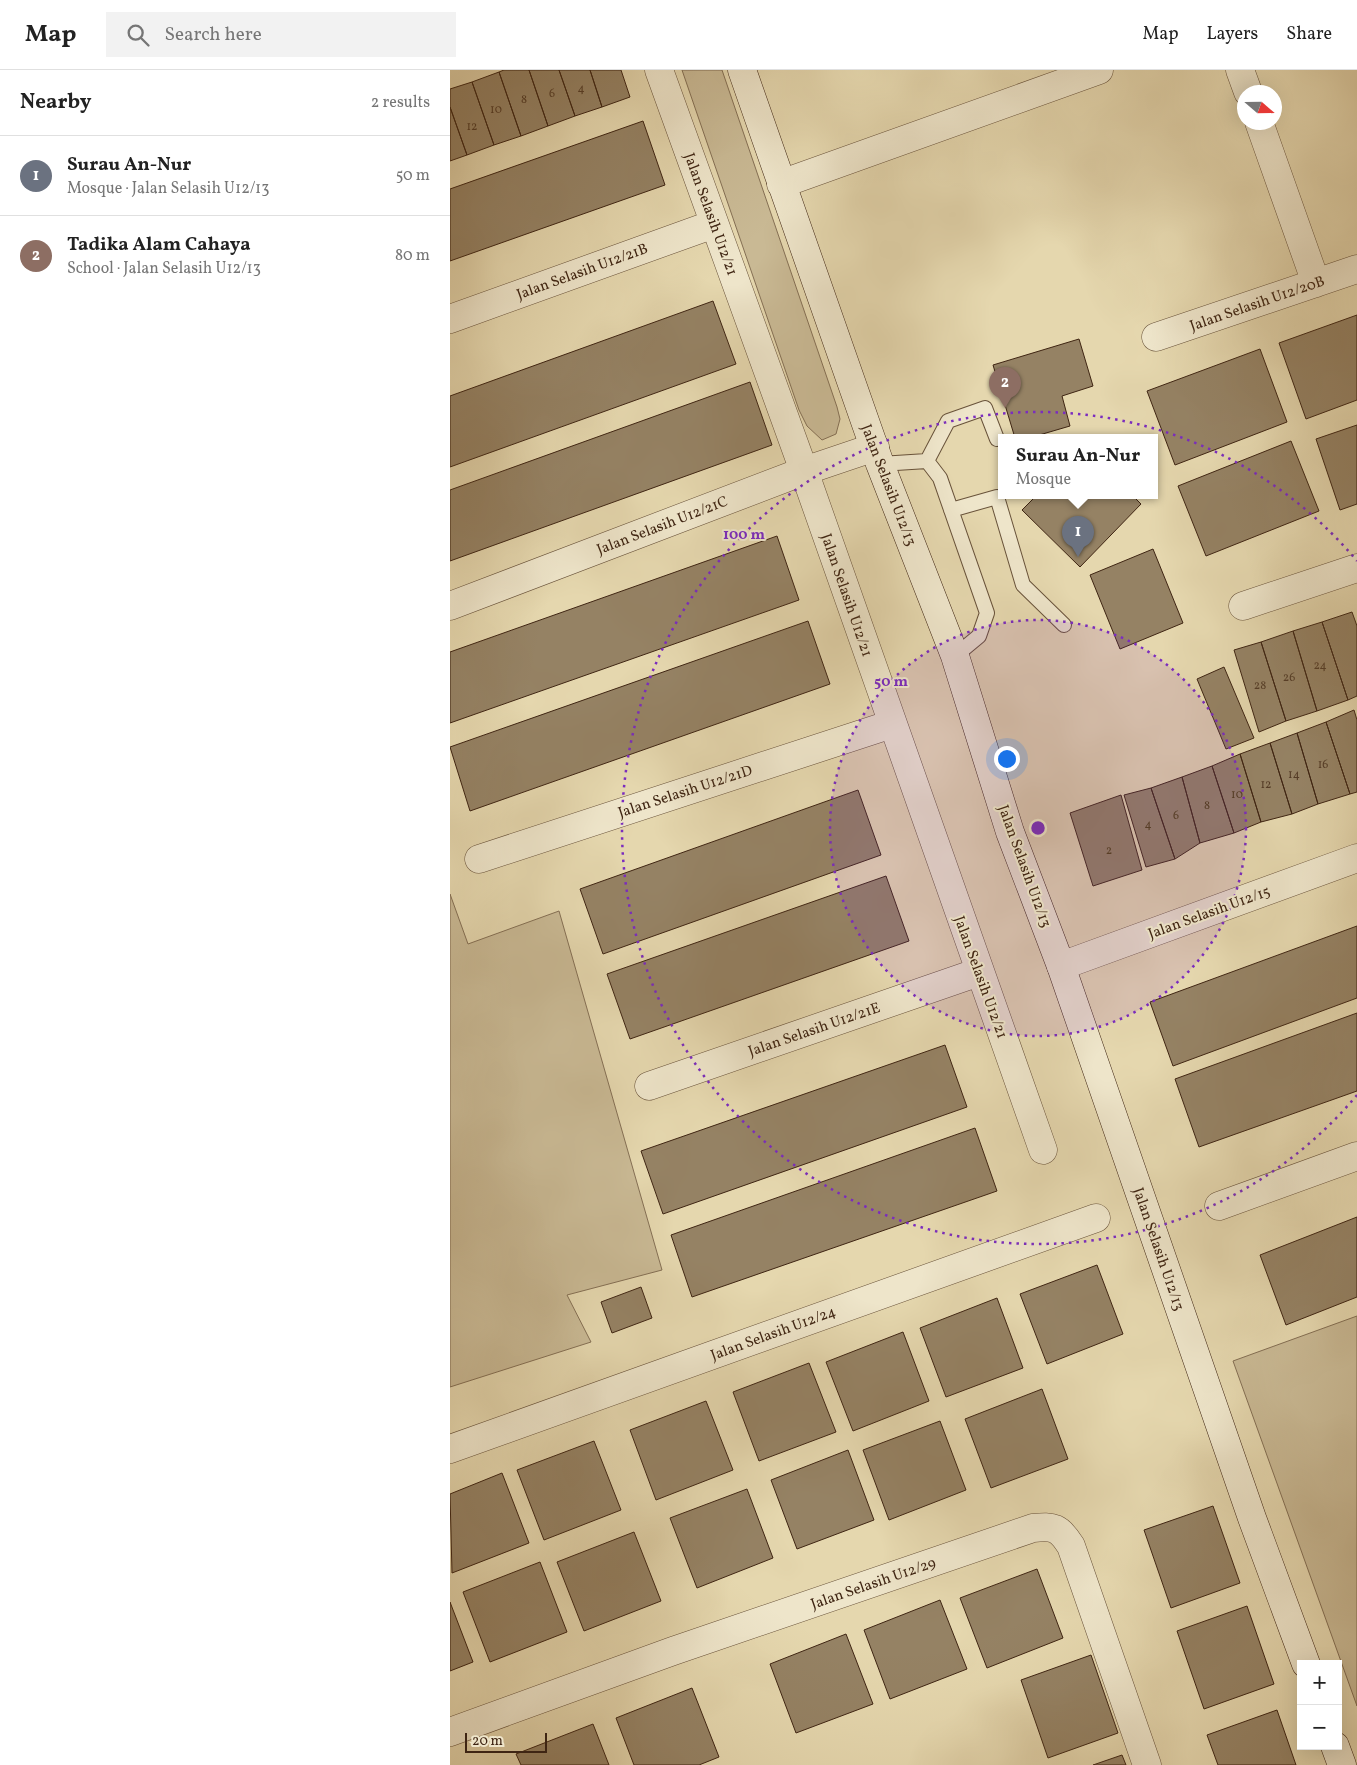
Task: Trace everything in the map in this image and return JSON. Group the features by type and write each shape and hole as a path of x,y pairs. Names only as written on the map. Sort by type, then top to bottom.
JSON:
{"street":[{"name":"Jalan Selasih U12/21","path":"659,70 804,470 1043,1150"},
{"name":"Jalan Selasih U12/13","path":"742,70 877,456 955,656 1010,832 1061,966 1252,1518 1305,1660"},
{"path":"781,184 1099,70"},
{"path":"1240,70 1245,85"},
{"path":"1262,130 1316,283"},
{"name":"Jalan Selasih U12/21B","path":"450,319 714,224"},
{"name":"Jalan Selasih U12/20B","path":"1156,337 1357,268"},
{"name":"Jalan Selasih U12/21C","path":"450,606 804,470 877,456"},
{"path":"1243,606 1357,568"},
{"name":"Jalan Selasih U12/21D","path":"479,859 892,724"},
{"name":"Jalan Selasih U12/15","path":"1061,966 1357,858"},
{"name":"Jalan Selasih U12/21E","path":"649,1086 980,972"},
{"path":"1219,1206 1357,1156"},
{"name":"Jalan Selasih U12/24","path":"450,1450 1096,1218"},
{"name":"Jalan Selasih U12/29","path":"450,1732 701,1641 1023,1532 1051,1526 1063,1534 1071,1546 1147,1765"},
{"path":"1336,1750 1342,1765"}],"lane":[{"path":"927,460 948,421 985,408 997,439"},
{"path":"877,456 927,460 940,478 987,613 979,636 955,656"},
{"path":"951,510 997,497 1023,585 1064,625"}],"shaded area":[{"path":"682,70 722,70 837,407 840,419 836,434 822,440 807,426 799,410"},
{"path":"450,894 468,944 559,911 662,1270 567,1295 591,1342 450,1387"},
{"path":"1357,1316 1357,1706 1342,1660 1233,1361"}],"building":[{"path":"504,70 529,70 548,126 521,136 499,72"},
{"path":"529,70 559,70 575,116 548,126"},
{"path":"559,70 590,70 602,107 575,116"},
{"path":"590,70 621,70 630,97 602,107"},
{"path":"499,72 521,136 494,145 472,82"},
{"path":"472,82 494,145 467,155 450,107 450,89"},
{"path":"450,107 467,155 450,161"},
{"path":"643,121 665,185 450,261 450,189"},
{"path":"713,301 736,364 450,467 450,396"},
{"path":"1357,315 1357,400 1306,419 1279,343"},
{"path":"1079,339 1093,386 1062,396 1070,426 1043,434 1014,434 993,365"},
{"path":"1260,349 1287,422 1175,465 1147,391"},
{"path":"750,382 772,445 450,561 450,490"},
{"path":"1357,425 1357,504 1340,510 1316,439"},
{"path":"1291,441 1319,511 1206,556 1178,486"},
{"path":"1033,499 1136,499 1141,504 1080,567 1022,510"},
{"path":"777,536 799,600 450,723 450,652"},
{"path":"1153,549 1183,623 1120,649 1090,575"},
{"path":"1352,612 1357,626 1357,696 1348,700 1322,622"},
{"path":"808,621 830,684 470,811 450,747"},
{"path":"1322,622 1348,700 1317,711 1293,631"},
{"path":"1293,631 1317,711 1286,721 1261,642"},
{"path":"1261,642 1286,721 1259,732 1234,650"},
{"path":"1224,667 1254,738 1226,749 1197,679"},
{"path":"1354,710 1357,720 1357,792 1350,794 1326,722"},
{"path":"1326,722 1350,794 1318,804 1297,733"},
{"path":"1297,733 1318,804 1292,814 1270,743"},
{"path":"1270,743 1292,814 1261,822 1240,754"},
{"path":"1240,754 1261,822 1234,833 1212,766"},
{"path":"1212,766 1234,833 1200,843 1182,777"},
{"path":"1182,777 1200,843 1175,859 1151,788"},
{"path":"1151,788 1175,859 1146,867 1124,795"},
{"path":"858,790 881,855 603,954 580,889"},
{"path":"1121,795 1142,870 1093,886 1070,813"},
{"path":"886,876 909,941 630,1039 607,974"},
{"path":"1357,926 1357,998 1173,1066 1150,1002"},
{"path":"1357,1013 1357,1091 1199,1147 1175,1079"},
{"path":"945,1045 967,1107 663,1214 641,1151"},
{"path":"975,1128 997,1191 692,1297 671,1235"},
{"path":"1357,1217 1357,1297 1286,1325 1260,1255"},
{"path":"1097,1265 1123,1334 1047,1364 1020,1294"},
{"path":"641,1287 652,1318 612,1333 601,1302"},
{"path":"997,1298 1023,1368 946,1397 920,1328"},
{"path":"903,1332 929,1401 853,1431 826,1362"},
{"path":"809,1363 836,1432 759,1461 733,1392"},
{"path":"1042,1389 1068,1459 991,1488 965,1419"},
{"path":"706,1401 733,1470 656,1500 630,1430"},
{"path":"940,1421 966,1490 889,1520 863,1450"},
{"path":"594,1441 621,1510 544,1540 517,1470"},
{"path":"848,1450 874,1520 797,1549 771,1480"},
{"path":"502,1473 529,1543 452,1573 450,1494"},
{"path":"747,1489 773,1558 697,1588 670,1518"},
{"path":"1213,1506 1240,1583 1171,1608 1144,1530"},
{"path":"634,1532 661,1601 584,1631 557,1562"},
{"path":"540,1562 567,1632 490,1662 463,1592"},
{"path":"1037,1569 1063,1638 987,1668 960,1598"},
{"path":"940,1600 967,1669 890,1699 864,1630"},
{"path":"450,1602 473,1662 450,1671"},
{"path":"1247,1606 1274,1684 1204,1709 1177,1631"},
{"path":"846,1634 873,1704 796,1733 770,1664"},
{"path":"1091,1655 1118,1733 1048,1758 1021,1680"},
{"path":"692,1688 719,1757 699,1765 634,1765 616,1718"},
{"path":"1277,1710 1296,1765 1218,1765 1207,1735"},
{"path":"593,1724 609,1765 521,1765 516,1754"},
{"path":"1122,1755 1126,1765 1093,1765"}],"place":[{"name":"Tadika Alam Cahaya","path":"1005,408"},
{"name":"Surau An-Nur","path":"1078,557"}]}
